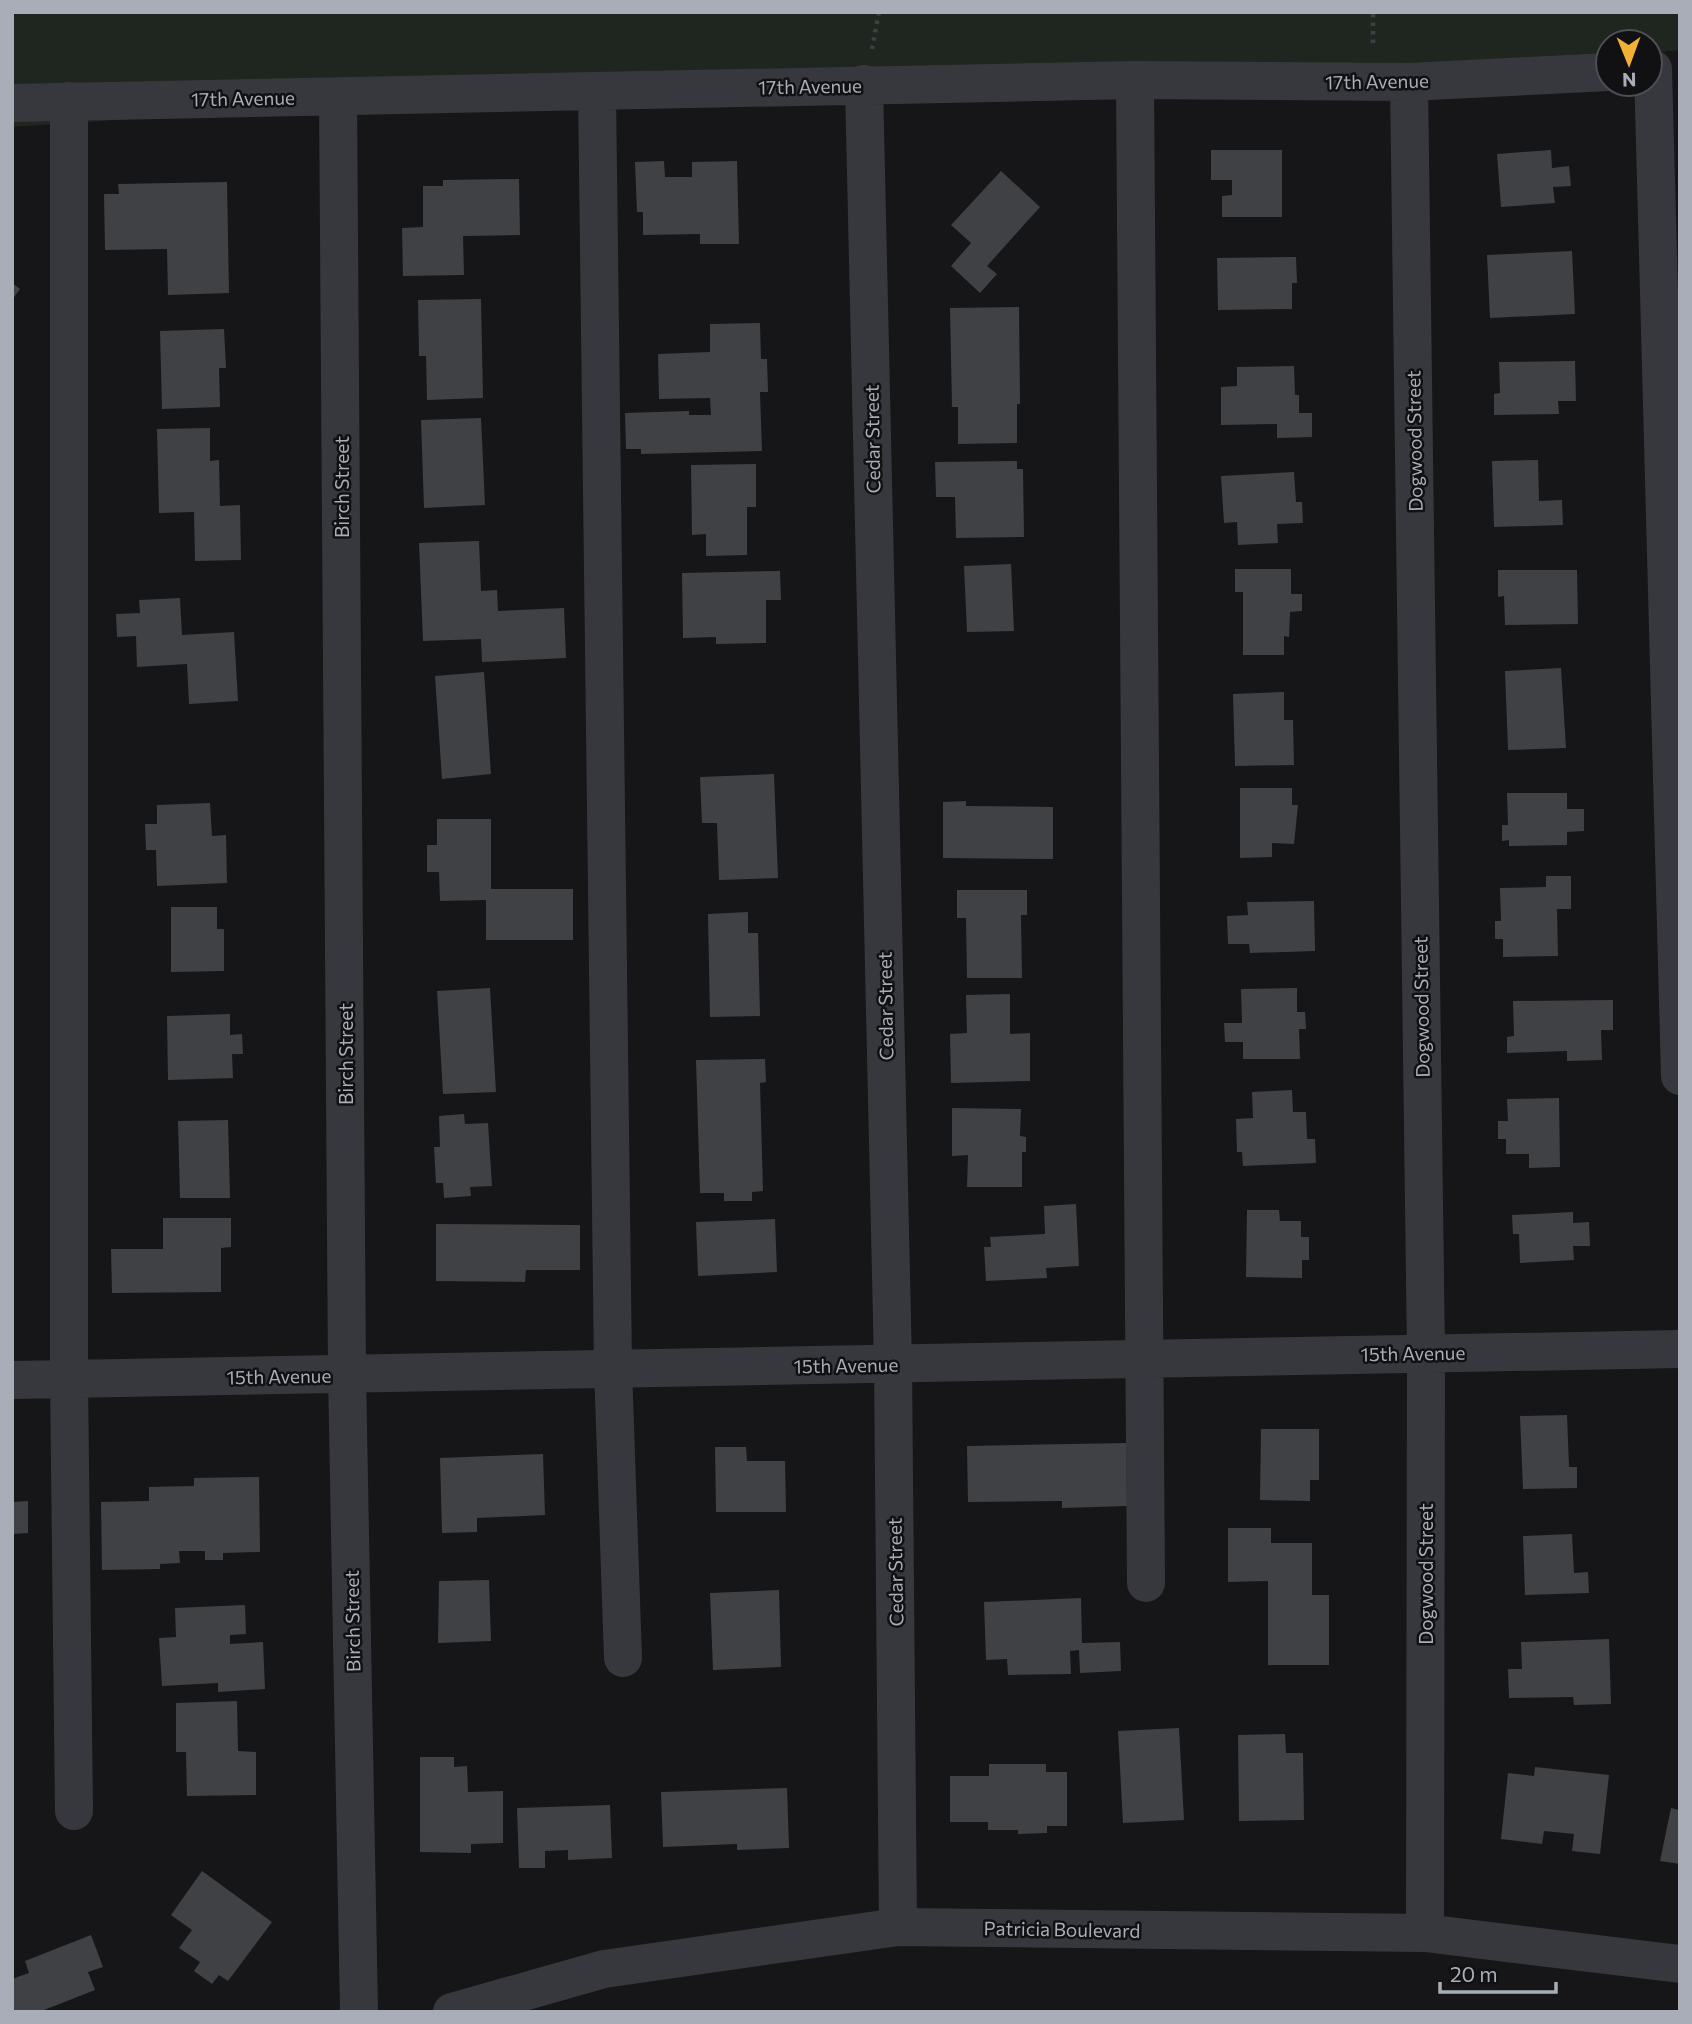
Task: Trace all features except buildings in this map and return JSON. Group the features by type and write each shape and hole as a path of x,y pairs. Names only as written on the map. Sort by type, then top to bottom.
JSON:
{"street":[{"name":"17th Avenue","path":"12,103 864,84 1135,80 1409,82 1594,73"},
{"path":"1135,80 1146,1583"},
{"name":"Dogwood Street","path":"1409,82 1426,1353 1425,1933"},
{"name":"Cedar Street","path":"864,84 893,1364 898,1927"},
{"path":"597,91 612,1368 622,1658"},
{"name":"Birch Street","path":"338,96 348,1374 359,2012"},
{"path":"1662,98 1680,1076"},
{"path":"69,102 69,1379 74,1811"},
{"name":"15th Avenue","path":"12,1380 1680,1349"},
{"name":"Patricia Boulevard","path":"452,2012 604,1969 898,1927 1425,1933 1680,1964"}],"shaded area":[{"path":"12,12 1680,12 1680,50 1664,52 1664,28 1594,28 1594,59 313,107 12,127"}]}
